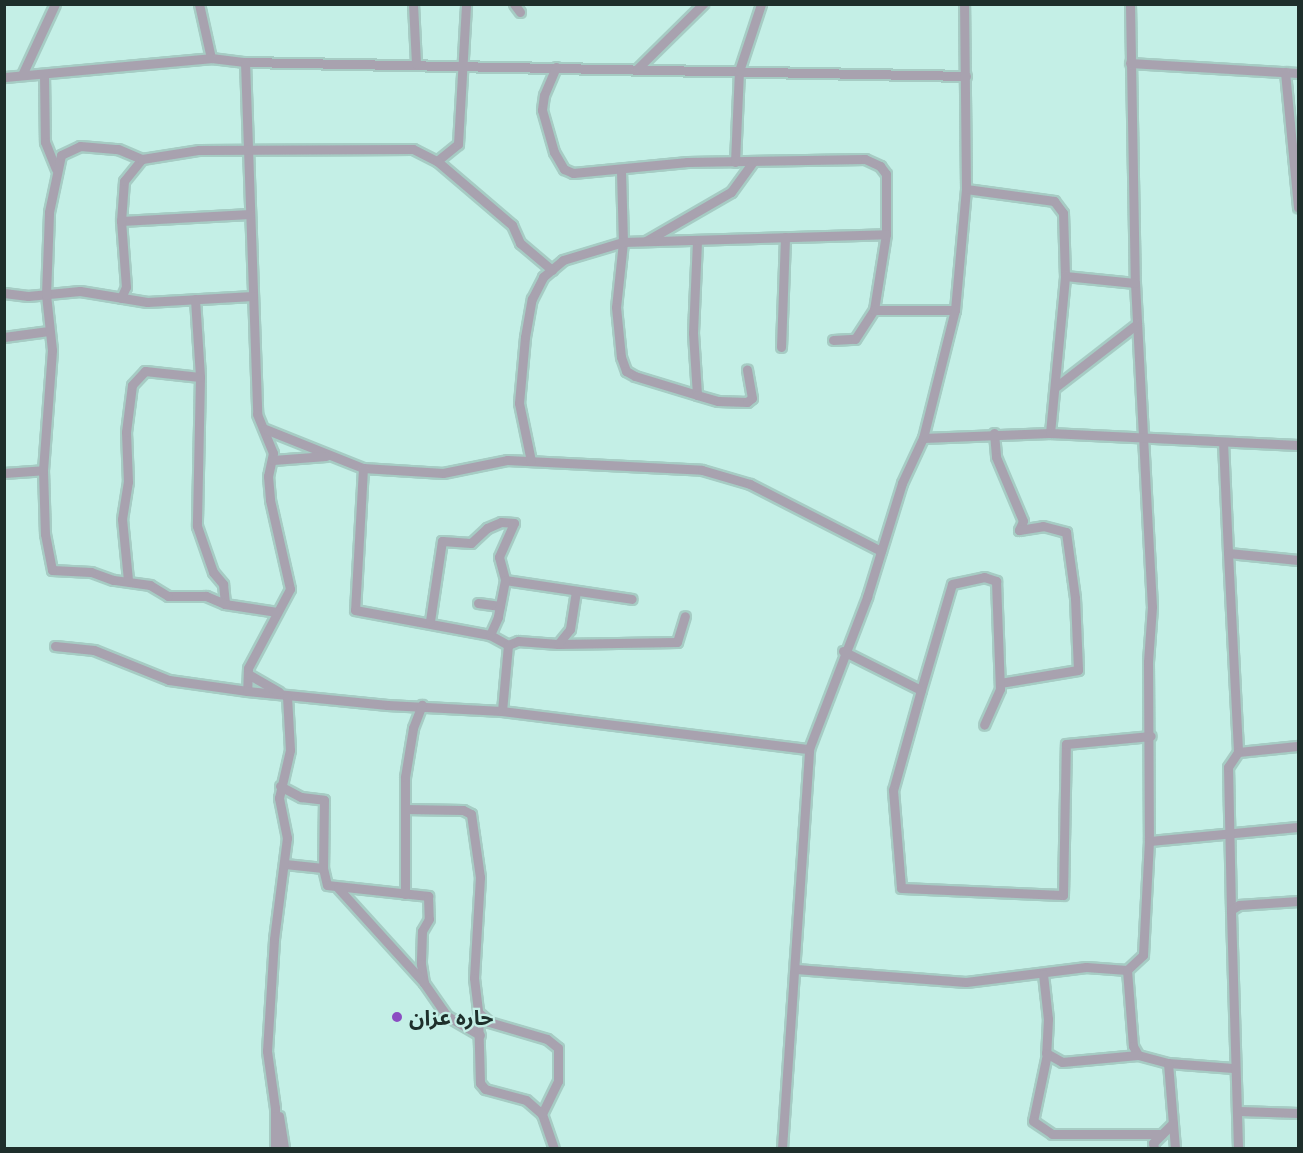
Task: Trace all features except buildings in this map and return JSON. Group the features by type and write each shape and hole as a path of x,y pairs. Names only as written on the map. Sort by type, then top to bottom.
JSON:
{"street":[{"path":"22,75 55,4"},
{"path":"199,4 211,58"},
{"path":"413,4 416,64"},
{"path":"437,161 458,144 466,4"},
{"path":"637,69 703,4"},
{"path":"735,162 739,71 761,4"},
{"path":"782,1149 796,969 809,749 843,651 867,597 902,483 923,438 955,310 966,189 964,4"},
{"path":"796,969 966,982 1086,967 1127,970 1143,955 1149,841 1151,736 1148,662 1152,607 1135,283 1130,4"},
{"path":"4,77 211,58 245,62 966,76"},
{"path":"245,62 257,414 265,429 273,460 268,476 270,500 290,589 288,599 277,612 248,674 247,691"},
{"path":"1130,63 1299,73"},
{"path":"556,67 544,95 543,110 554,152 564,169 573,173 621,171 687,162 864,159 880,166 886,174 886,234 874,310 855,339 833,340"},
{"path":"1285,72 1295,132 1299,207"},
{"path":"44,74 45,142 56,169"},
{"path":"277,612 225,604 206,596 168,596 150,585 82,571 52,570 45,534 44,470 50,400 46,295 48,212 56,169 66,150 80,146 118,149 142,159 199,150 413,149 437,161 512,225 520,243 552,270"},
{"path":"121,298 126,276 121,221 124,181 142,159"},
{"path":"645,241 731,192 753,162"},
{"path":"621,171 623,242 616,307 626,371 718,401 747,402 752,398 747,369"},
{"path":"966,189 1054,201 1062,213 1065,276 1057,386 1050,433"},
{"path":"121,221 250,214"},
{"path":"531,461 521,429 519,403 525,337 532,299 552,270 563,260 623,242 886,234"},
{"path":"781,347 784,237"},
{"path":"697,241 693,333 697,395"},
{"path":"1065,276 1135,283"},
{"path":"4,293 46,295 80,291 147,302 253,296"},
{"path":"195,299 200,377 197,526 213,572 223,584 225,604"},
{"path":"874,310 955,310"},
{"path":"1057,386 1137,324"},
{"path":"4,336 49,331"},
{"path":"128,580 122,519 128,482 126,432 132,385 145,371 200,377"},
{"path":"265,429 363,468 442,473 507,460 702,470 750,484 881,550"},
{"path":"923,438 994,433 1050,433 1299,445"},
{"path":"994,433 996,457 1023,521 1019,530 1043,526 1066,532 1076,598 1078,670 1000,683"},
{"path":"1223,442 1238,752 1228,767 1233,1068 1239,1111 1238,1149"},
{"path":"273,460 329,456"},
{"path":"363,468 355,610 430,621 490,635 508,645"},
{"path":"4,473 44,470"},
{"path":"430,621 442,542 471,543 487,528 501,522 514,523 499,557 506,580 490,635"},
{"path":"1228,553 1299,560"},
{"path":"984,725 1000,683 996,581 984,577 952,584 893,790 901,888 1063,895 1066,744 1151,736"},
{"path":"506,580 632,599"},
{"path":"558,644 570,629 576,591"},
{"path":"478,603 500,606"},
{"path":"508,645 518,641 558,644 677,642 685,616"},
{"path":"502,711 508,645"},
{"path":"55,646 94,650 169,680 247,691 287,696 502,711 809,749"},
{"path":"843,651 921,690"},
{"path":"248,674 287,696"},
{"path":"284,1149 275,1108 267,1051 274,939 287,838 280,786 290,750 287,696"},
{"path":"405,894 408,750 422,705"},
{"path":"1238,752 1299,746"},
{"path":"280,786 301,796 324,800 323,868 327,885 428,896 429,919 422,931 421,964 424,983"},
{"path":"405,809 463,810 471,814 480,877 474,978 480,1035 480,1083 485,1089 526,1100 542,1114 554,1149"},
{"path":"1149,841 1228,835 1299,826"},
{"path":"285,864 323,868"},
{"path":"338,888 424,983 447,1016 480,1035"},
{"path":"1231,910 1239,904 1299,901"},
{"path":"1127,970 1133,1046 1138,1055"},
{"path":"1043,974 1047,1054 1034,1121 1052,1134 1162,1134"},
{"path":"478,1012 489,1022 539,1036 558,1048 558,1081 542,1114"},
{"path":"1047,1054 1062,1062 1138,1055 1168,1062 1233,1068"},
{"path":"1168,1062 1175,1149"},
{"path":"275,1108 275,1149"},
{"path":"1239,1111 1299,1113"},
{"path":"1154,1149 1154,1143 1173,1123"}],"place":[{"name":"حاره عزان","path":"397,1017"}]}
